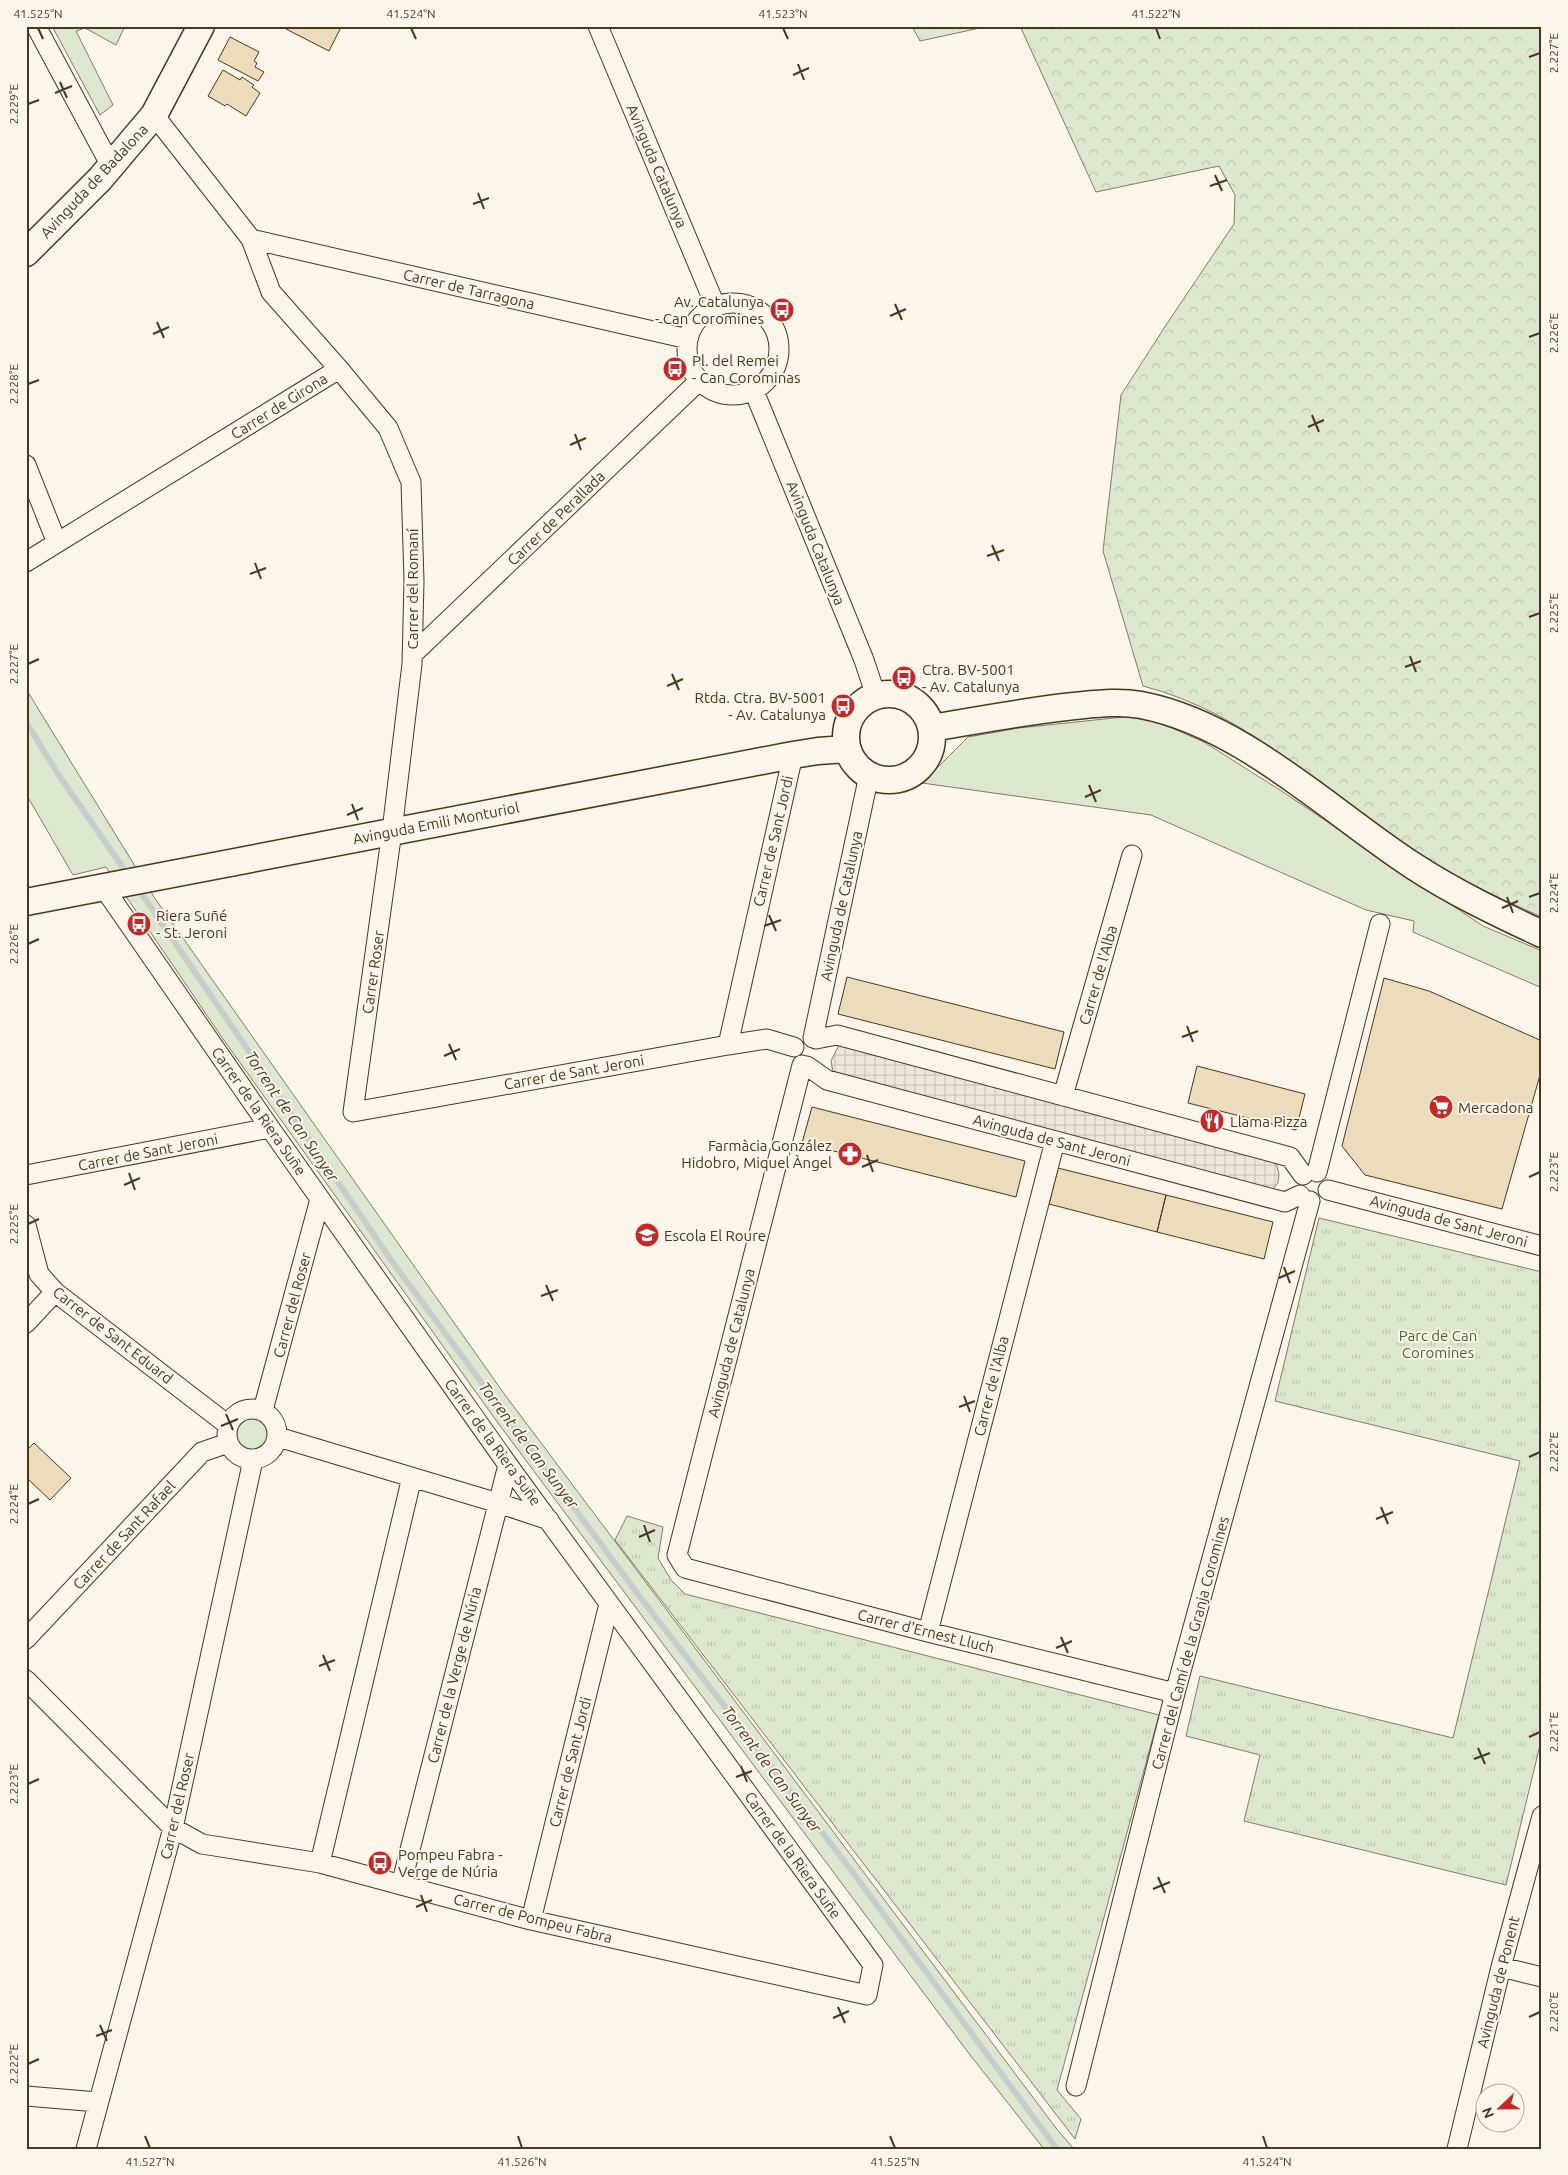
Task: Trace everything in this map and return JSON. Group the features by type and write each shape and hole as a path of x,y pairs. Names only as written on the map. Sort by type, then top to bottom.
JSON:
{"street":[{"path":"36,26 110,166"},
{"name":"Avinguda de Badalona","path":"26,253 110,166 154,116 201,26"},
{"name":"Avinguda Catalunya","path":"598,26 715,305"},
{"name":"Carrer de Girona","path":"26,562 339,369 270,292 251,239 154,116"},
{"name":"Carrer de Tarragona","path":"251,239 688,339"},
{"path":"726,302 742,302 758,309 770,320 777,331 780,347 779,360 772,375 754,391 739,396 723,394 707,388 699,381 690,367 687,343 692,325 701,314 715,305 726,302"},
{"name":"Carrer del Romaní","path":"339,369 388,428 411,482 414,581 412,655 392,832"},
{"name":"Carrer de Perallada","path":"412,655 699,381"},
{"name":"Avinguda Catalunya","path":"754,391 864,660 876,696"},
{"path":"26,465 57,543"},
{"path":"885,694 911,700 922,710 932,728 930,751 925,761 915,772 896,780 881,780 861,771 851,759 847,749 846,726 854,711 866,700 876,696 885,694"},
{"path":"932,728 1052,708 1114,703 1141,705 1187,718 1214,729 1260,756 1438,882 1542,934"},
{"name":"Avinguda Emili Monturiol","path":"26,902 818,750 847,749"},
{"name":"Carrer de Sant Jordi","path":"728,1045 793,755"},
{"name":"Avinguda de Catalunya","path":"815,1038 868,775"},
{"name":"Carrer Roser","path":"353,1112 392,832"},
{"name":"Carrer de l'Alba","path":"1063,1096 1132,855"},
{"name":"Carrer de la Riera Suñe","path":"110,887 270,1128 508,1465 873,1965 867,1994"},
{"path":"815,1038 822,1047 821,1059 815,1065 804,1065 795,1057 794,1047 801,1038 837,1035 1290,1157 1310,1174 1327,1180 1328,1190 1326,1195 1320,1200 1305,1198 1298,1186 1310,1174 1380,924"},
{"name":"Carrer de Sant Jeroni","path":"353,1112 767,1039 794,1047"},
{"name":"Avinguda de Catalunya","path":"680,1562 677,1555 804,1065"},
{"name":"Avinguda de Sant Jeroni","path":"804,1065 827,1080 1055,1141 1285,1202 1305,1198"},
{"name":"Carrer de Sant Jeroni","path":"26,1175 270,1128"},
{"name":"Carrer de l'Alba","path":"928,1632 1055,1141"},
{"name":"Avinguda de Sant Jeroni","path":"1328,1190 1542,1246"},
{"name":"Carrer del Camí de la Granja Coromines","path":"1076,2086 1175,1693 1305,1198"},
{"name":"Carrer del Roser","path":"263,1410 320,1199"},
{"name":"Carrer de Sant Eduard","path":"26,1225 39,1274 55,1292 228,1434"},
{"path":"26,1323 55,1292"},
{"path":"255,1408 263,1410 274,1420 278,1437 275,1446 269,1453 253,1460 236,1454 228,1434 236,1414 244,1409 255,1408"},
{"name":"Carrer de Sant Rafael","path":"26,1639 202,1452 228,1434"},
{"path":"278,1437 549,1520"},
{"name":"Carrer del Roser","path":"86,2149 173,1828 253,1460"},
{"name":"Carrer de la Verge de Núria","path":"401,1885 508,1465"},
{"path":"320,1863 412,1477"},
{"name":"Carrer d'Ernest Lluch","path":"680,1562 685,1568 928,1632 1175,1693"},
{"name":"Carrer de Sant Jordi","path":"531,1920 609,1604"},
{"name":"Carrer de Pompeu Fabra","path":"26,1680 173,1828 202,1844 320,1863 531,1920 867,1994"},
{"name":"Avinguda de Ponent","path":"1457,2149 1501,1967 1542,1816"},
{"path":"1501,1967 1542,1977"},
{"path":"26,2096 98,2102"}],"green space":[{"path":"52,26 125,26 116,45 85,28 76,31 113,105 100,115"},
{"path":"912,26 989,26 920,41"},
{"path":"1020,26 1542,26 1542,917 1478,888 1417,853 1253,735 1218,715 1182,699 1143,686 1103,551 1121,395 1234,224 1235,195 1219,166 1096,192"},
{"path":"26,689 154,897 505,1395 1056,2128 1074,2149 1044,2149 967,2051 498,1423 223,1039 106,867 73,875 26,794"},
{"path":"1142,715 1204,742 1280,790 1483,926 1542,951 1542,988 1413,932 1414,921 1366,910 1151,815 922,783 968,737 1019,728"},
{"name":"Parc de Can Coromines","path":"1319,1218 1542,1272 1542,1737 1506,1885 1244,1821 1260,1755 1186,1736 1200,1676 1453,1738 1520,1461 1275,1401"},
{"path":"258,1409 271,1416 277,1424 277,1444 271,1452 263,1458 248,1459 235,1452 229,1444 228,1429 235,1416 243,1410"},
{"path":"627,1516 663,1527 658,1558 671,1580 685,1594 1159,1715 1057,2090 1081,2119 1075,2139 615,1540"}],"shaded area":[{"path":"839,1045 1276,1162 1279,1174 1278,1183 1271,1191 833,1072 831,1061"}],"building":[{"path":"288,26 341,27 329,51 286,29"},
{"path":"230,37 259,52 254,61 257,63 255,67 264,72 258,81 218,60"},
{"path":"223,70 240,80 242,77 254,85 252,87 260,93 246,116 227,104 225,106 208,96"},
{"path":"847,977 1064,1032 1055,1069 838,1014"},
{"name":"Mercadona","path":"1384,978 1429,991 1542,1041 1542,1068 1502,1209 1365,1175 1342,1146"},
{"path":"1197,1066 1305,1094 1296,1130 1188,1103"},
{"path":"812,1107 1025,1161 1016,1197 802,1143"},
{"path":"1058,1168 1166,1195 1157,1232 1049,1204"},
{"path":"1166,1195 1273,1222 1264,1259 1157,1232"},
{"path":"34,1443 71,1478 50,1500 26,1477 26,1451"}],"waterway":[{"name":"Torrent de Can Sunyer","path":"26,722 58,774 128,875"},
{"name":"Torrent de Can Sunyer","path":"137,887 391,1260 640,1597 848,1866 1057,2149"}],"place":[{"name":"Av. Catalunya - Can Coromines","path":"782,310"},
{"name":"Pl. del Remei - Can Corominas","path":"675,369"},
{"name":"Ctra. BV-5001 - Av. Catalunya","path":"904,678"},
{"name":"Rtda. Ctra. BV-5001 - Av. Catalunya","path":"843,706"},
{"name":"Riera Suñé - St. Jeroni","path":"139,924"},
{"name":"Mercadona","path":"1441,1107"},
{"name":"Llama Pizza","path":"1212,1121"},
{"name":"Farmàcia González Hidobro, Miquel Àngel","path":"850,1154"},
{"name":"Escola El Roure","path":"647,1235"},
{"name":"Pompeu Fabra - Verge de Núria","path":"380,1863"}]}
